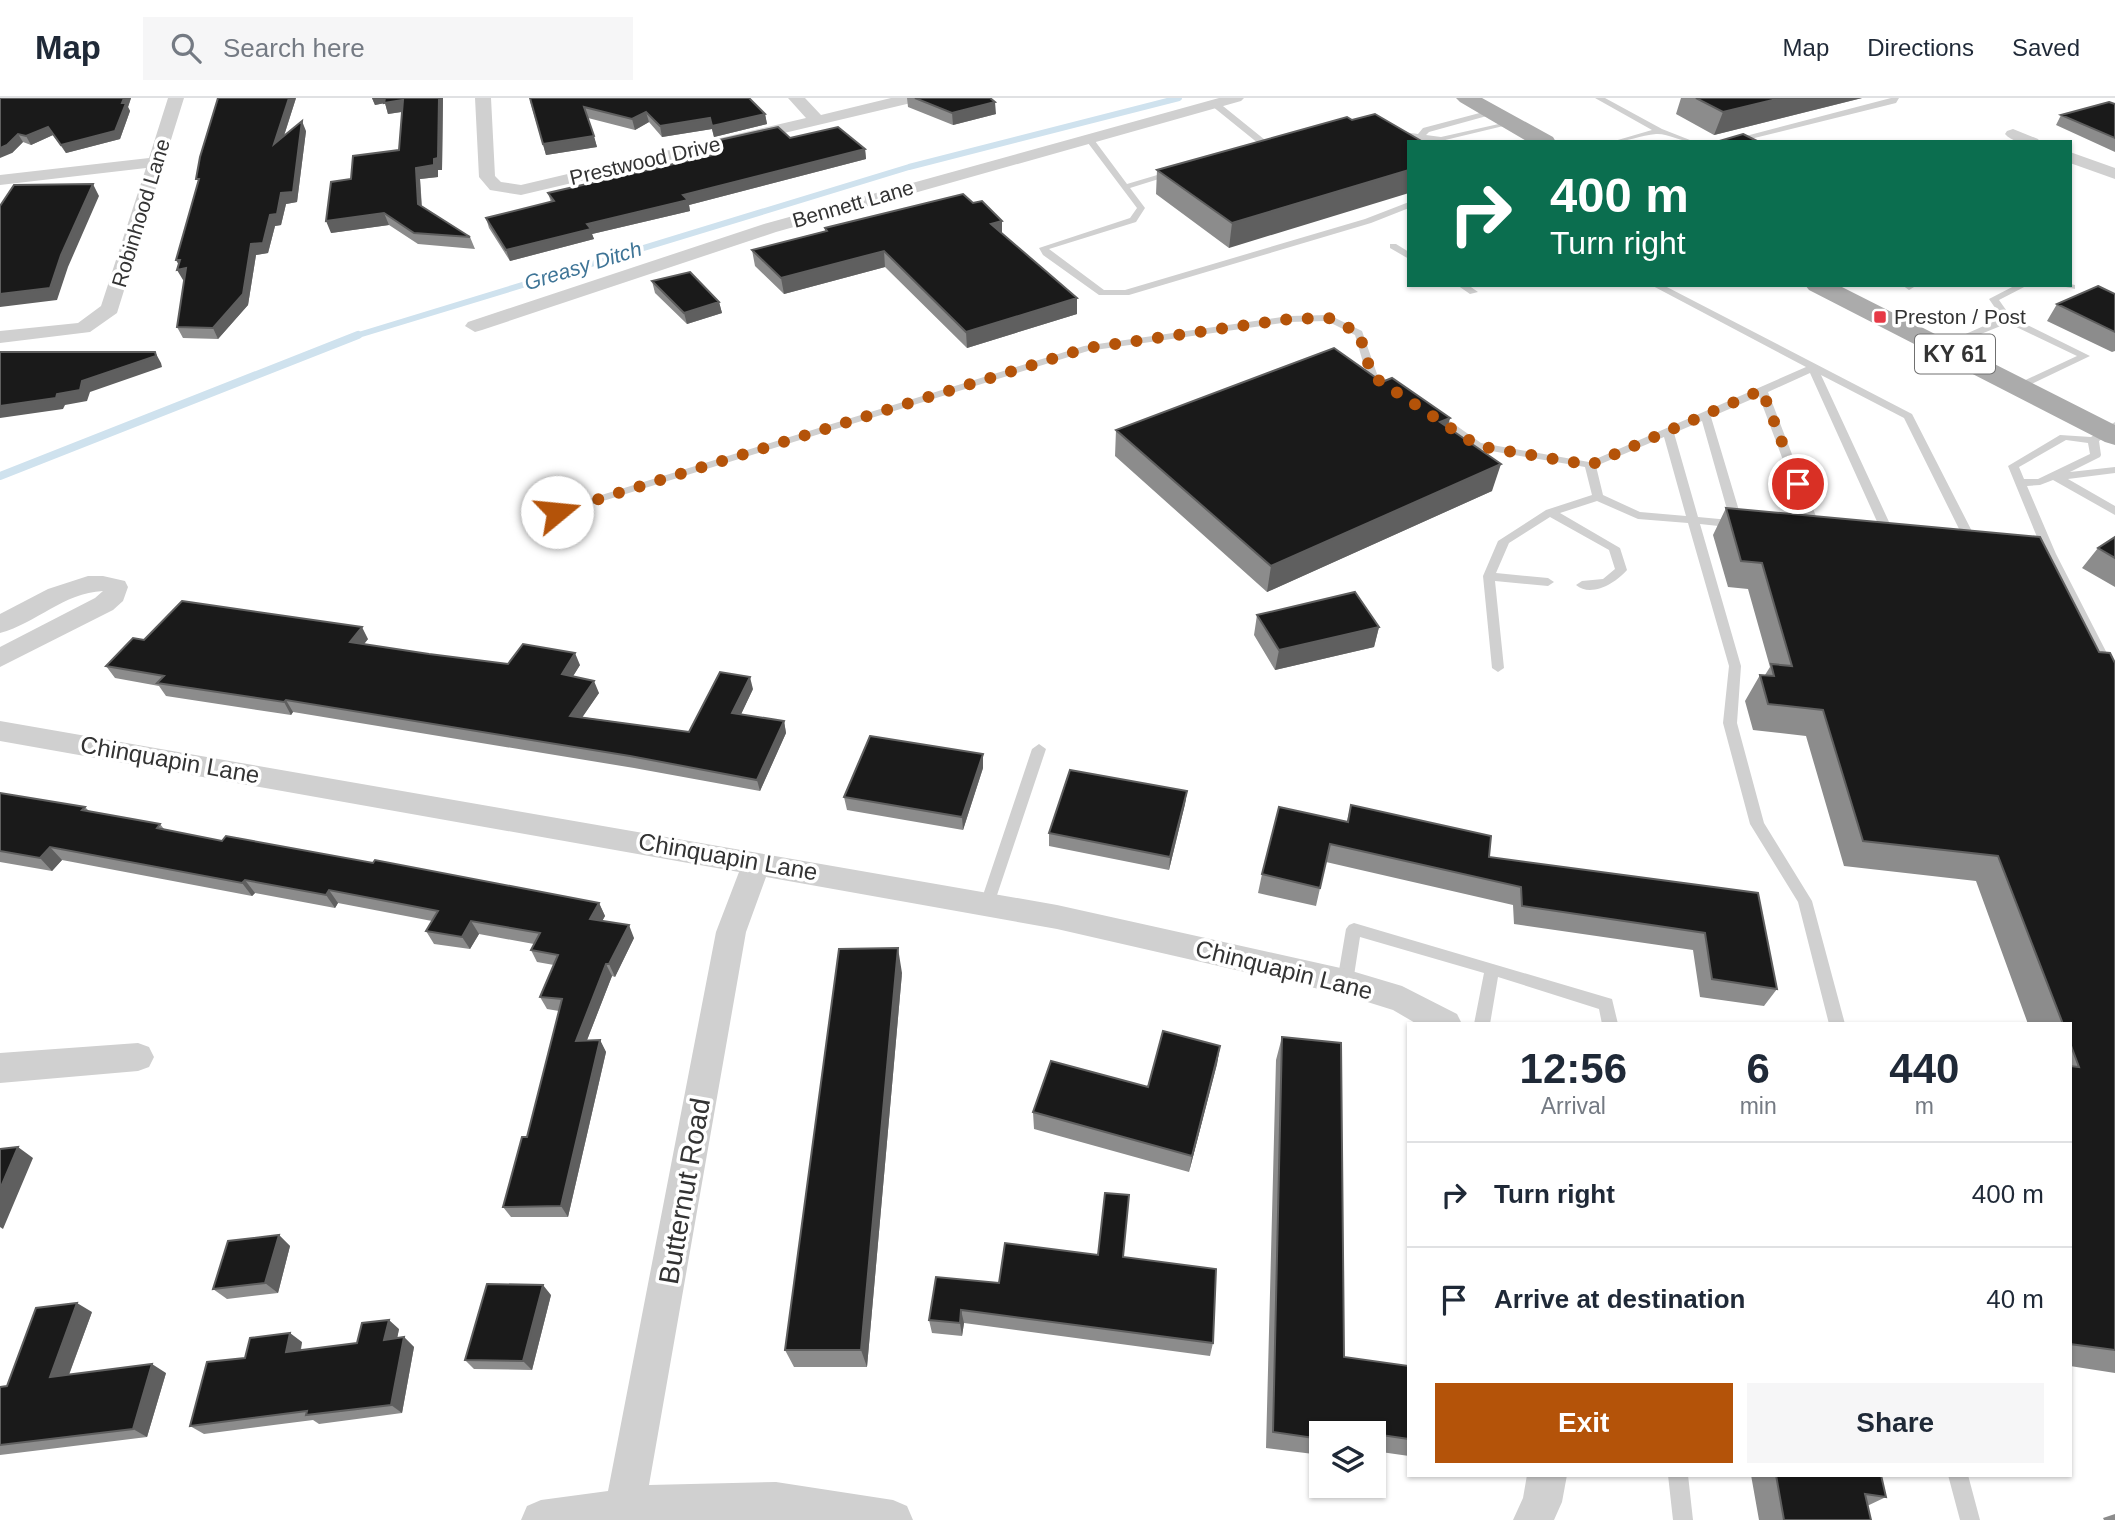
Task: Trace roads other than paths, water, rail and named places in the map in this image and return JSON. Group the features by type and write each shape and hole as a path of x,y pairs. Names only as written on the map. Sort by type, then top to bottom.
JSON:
{"main road":[{"path":"1476,102 1542,140"},
{"name":"KY 61","path":"1822,287 2107,433"}],"street":[{"name":"Robinhood Lane","path":"0,337 83,328 110,309 176,98"},
{"name":"Prestwood Drive","path":"483,98 489,183 521,190 911,98"},
{"path":"796,98 817,120"},
{"name":"Bennett Lane","path":"475,326 770,228 1237,98"},
{"path":"2013,134 2027,140"},
{"path":"2072,158 2115,174"},
{"path":"0,180 156,162"},
{"path":"0,625 78,584 103,581 116,587 114,595 104,604 0,658"},
{"name":"Chinquapin Lane","path":"0,731 708,853 755,865 1057,917 1345,982 1402,999 1442,1022"},
{"name":"Butternut Road","path":"624,1515 731,932 755,865"},
{"path":"0,1068 138,1058"},
{"path":"541,1520 624,1515 665,1503 776,1502 893,1520"}],"lane":[{"path":"1599,98 1660,131 1685,140"},
{"path":"1735,140 1893,101 1895,98"},
{"path":"1415,140 1426,130 1476,102"},
{"path":"1215,104 1267,146"},
{"path":"1384,130 1418,138 1441,139 1512,123"},
{"path":"1623,140 1660,131"},
{"path":"1089,139 1141,208 1133,220 1044,248 1046,254 1102,293 1126,293 1368,221 1407,206"},
{"path":"1254,150 1278,143"},
{"path":"1125,187 1189,169"},
{"path":"1407,242 1393,246 1407,255"},
{"path":"1464,287 1473,292"},
{"path":"1659,287 1908,416 1974,546"},
{"path":"2019,387 2085,356 2008,319 1994,299 2020,287"},
{"path":"557,512 1087,348 1137,339 1289,319 1329,318 1359,333 1372,376 1395,390"},
{"path":"1941,347 2008,319"},
{"path":"1418,404 1478,446 1590,465 1813,368"},
{"path":"1813,368 1884,538 1905,540"},
{"path":"1762,390 1823,532 1803,530"},
{"path":"1704,415 1737,524"},
{"path":"1668,432 1735,666 1730,723 1757,824 1805,901 1836,1022"},
{"path":"2020,483 2040,482 2055,477 2096,455 2107,433"},
{"path":"2107,433 2064,437 2013,467 2044,553 2111,666 2115,682"},
{"path":"1590,465 1598,497"},
{"path":"2055,477 2115,470"},
{"path":"2055,477 2115,511"},
{"path":"1498,668 1489,576 1504,541 1550,512 1598,497 1638,515 1750,525"},
{"path":"1550,512 1614,548 1621,570 1606,583 1582,585"},
{"path":"1960,545 1987,548"},
{"path":"1489,576 1548,582"},
{"path":"987,904 1039,749"},
{"path":"1345,982 1354,929 1606,1004 1610,1022"},
{"path":"1482,1022 1492,969"},
{"path":"1678,1477 1683,1520"},
{"path":"1959,1477 1970,1520"}],"waterway":[{"name":"Greasy Ditch","path":"356,336 909,167 1179,98"},
{"name":"Greasy Ditch","path":"0,476 356,336"},
{"name":"Greasy Ditch","path":"352,337 356,336"}],"place":[{"name":"Preston / Post","path":"1880,317"}]}
